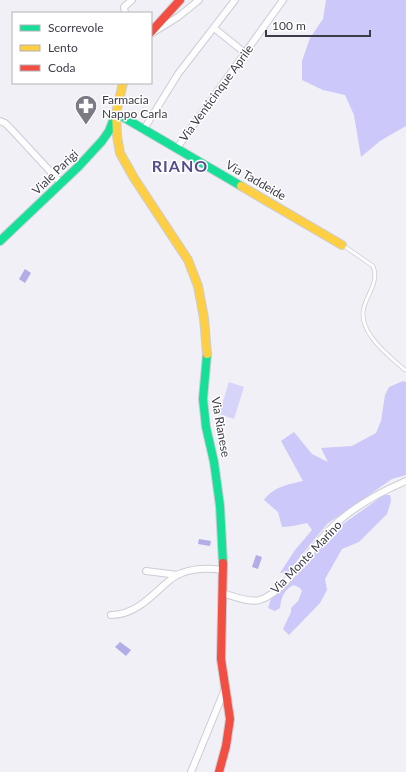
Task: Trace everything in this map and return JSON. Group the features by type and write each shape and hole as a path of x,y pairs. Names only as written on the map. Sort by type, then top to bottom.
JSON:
{"main road":[{"path":"152,32 180,0"},
{"name":"Via Rianese","path":"123,84 116,113 117,139 121,156 182,251 193,273 199,292 207,340 207,360 203,386 203,399 205,419 217,481 222,539 221,659 230,716 226,746 219,772"},
{"name":"Via Taddeide","path":"116,113 342,245"},
{"name":"Viale Parigi","path":"0,242 104,139 110,129 116,113"}],"street":[{"path":"125,12 124,8 132,0"},
{"path":"152,32 178,17 199,0"},
{"path":"144,129 171,84 235,0"},
{"name":"Via Venticinque Aprile","path":"177,148 283,0"},
{"path":"214,28 245,53"},
{"path":"0,121 12,130 61,183"},
{"name":"Via Monte Marino","path":"222,593 252,601 266,597 286,580 327,532 344,517 376,495 406,482"},
{"path":"111,615 132,611 178,575 198,569 222,570"},
{"path":"146,571 178,575"},
{"path":"191,772 225,689"}],"lane":[{"path":"342,245 373,266 375,273 374,283 363,308 365,324 375,343 405,370"}],"shaded area":[{"path":"326,0 406,0 406,126 380,141 361,157 354,115 345,95 323,90 302,80 302,61 310,38 323,19"},
{"path":"25,269 31,273 25,283 19,279"},
{"path":"403,381 406,382 406,475 392,479 327,524 287,573 280,573 295,550 312,530 307,523 282,527 278,512 264,500 277,489 303,481 281,441 294,432 312,454 328,462 321,448 352,446 376,433 381,421 385,395 389,387"},
{"path":"229,382 244,387 234,419 219,414"},
{"path":"384,495 390,495 391,501 387,514 359,542 342,549 325,579 327,590 320,603 289,635 283,629 291,612 291,608 298,601 302,591 294,585 288,589 281,601 280,608 275,611 268,608 271,599 299,572 333,531"},
{"path":"199,539 211,541 210,546 198,544"},
{"path":"256,555 262,557 258,569 252,567"},
{"path":"120,642 131,650 126,656 115,647"}],"traffic: fast":[{"path":"0,241 79,166 102,141 109,131 116,113 241,186"},
{"path":"207,354 203,399 206,427 214,462 220,506 223,563"}],"traffic: slow":[{"path":"123,84 116,113 117,136 120,153 134,178 188,260 198,286 204,318 207,354"},
{"path":"241,186 342,245"}],"traffic: jam":[{"path":"152,31 180,0"},
{"path":"219,772 226,746 230,719 221,659 223,563"}],"place":[{"name":"Farmacia Nappo Carla","path":"86,126"}],"district":[{"name":"RIANO","path":"180,165"}]}
